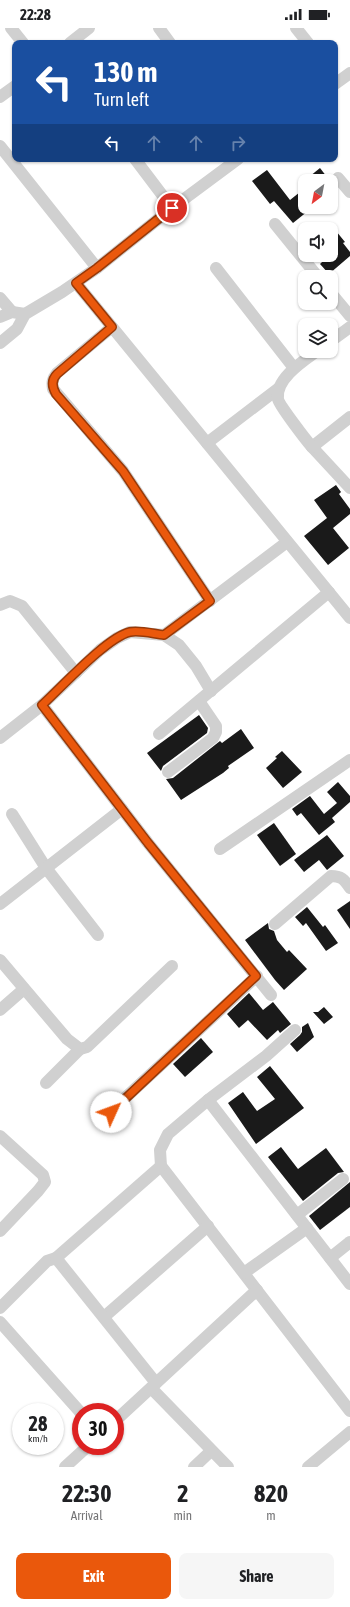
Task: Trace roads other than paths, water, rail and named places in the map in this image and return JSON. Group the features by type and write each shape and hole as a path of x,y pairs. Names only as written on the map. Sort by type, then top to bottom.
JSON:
{"street":[{"path":"11,28 21,40"},
{"path":"74,40 89,28"},
{"path":"159,28 168,40"},
{"path":"296,28 306,40"},
{"path":"338,80 350,73"},
{"path":"0,97 12,88"},
{"path":"0,146 12,161"},
{"path":"13,162 97,268"},
{"path":"137,162 172,208"},
{"path":"0,343 17,329 25,314 76,283 97,268 172,208 234,162"},
{"path":"338,178 350,192"},
{"path":"275,224 312,270"},
{"path":"216,268 294,368"},
{"path":"76,283 350,618"},
{"path":"0,298 12,312"},
{"path":"338,301 350,316"},
{"path":"0,317 12,312 25,314"},
{"path":"112,327 54,377 52,383 53,390 123,471 210,601"},
{"path":"338,336 350,327"},
{"path":"206,443 279,388 294,368 308,358"},
{"path":"279,388 278,400 312,447 350,488"},
{"path":"312,447 350,417"},
{"path":"164,635 287,542"},
{"path":"160,734 329,592"},
{"path":"0,605 10,601 16,602 22,606 76,673"},
{"path":"0,738 42,705 100,650 117,638 130,632 164,635 179,645 196,666 211,691"},
{"path":"168,772 213,738 216,732 216,726 200,701"},
{"path":"42,705 122,809 271,994"},
{"path":"220,849 350,760"},
{"path":"0,904 122,809"},
{"path":"12,814 46,868 98,935"},
{"path":"275,924 331,876 339,876 345,879 350,888"},
{"path":"0,960 67,1039 80,1049"},
{"path":"46,1083 80,1049 87,1047 172,966"},
{"path":"111,1112 256,976"},
{"path":"0,1010 24,989"},
{"path":"295,1030 266,1056 208,1100 168,1134 160,1150 161,1166 350,1411"},
{"path":"208,1100 350,1284"},
{"path":"0,1136 42,1175 45,1182 0,1230"},
{"path":"0,1308 47,1261 56,1258 161,1166"},
{"path":"297,1215 343,1179"},
{"path":"104,1317 208,1226"},
{"path":"244,1273 307,1228"},
{"path":"330,1258 350,1242"},
{"path":"56,1258 104,1317 154,1385 211,1451 228,1467"},
{"path":"124,1413 257,1290"},
{"path":"0,1322 73,1403"},
{"path":"308,1467 350,1432"},
{"path":"194,1467 211,1451"},
{"path":"65,1467 78,1455"}]}
